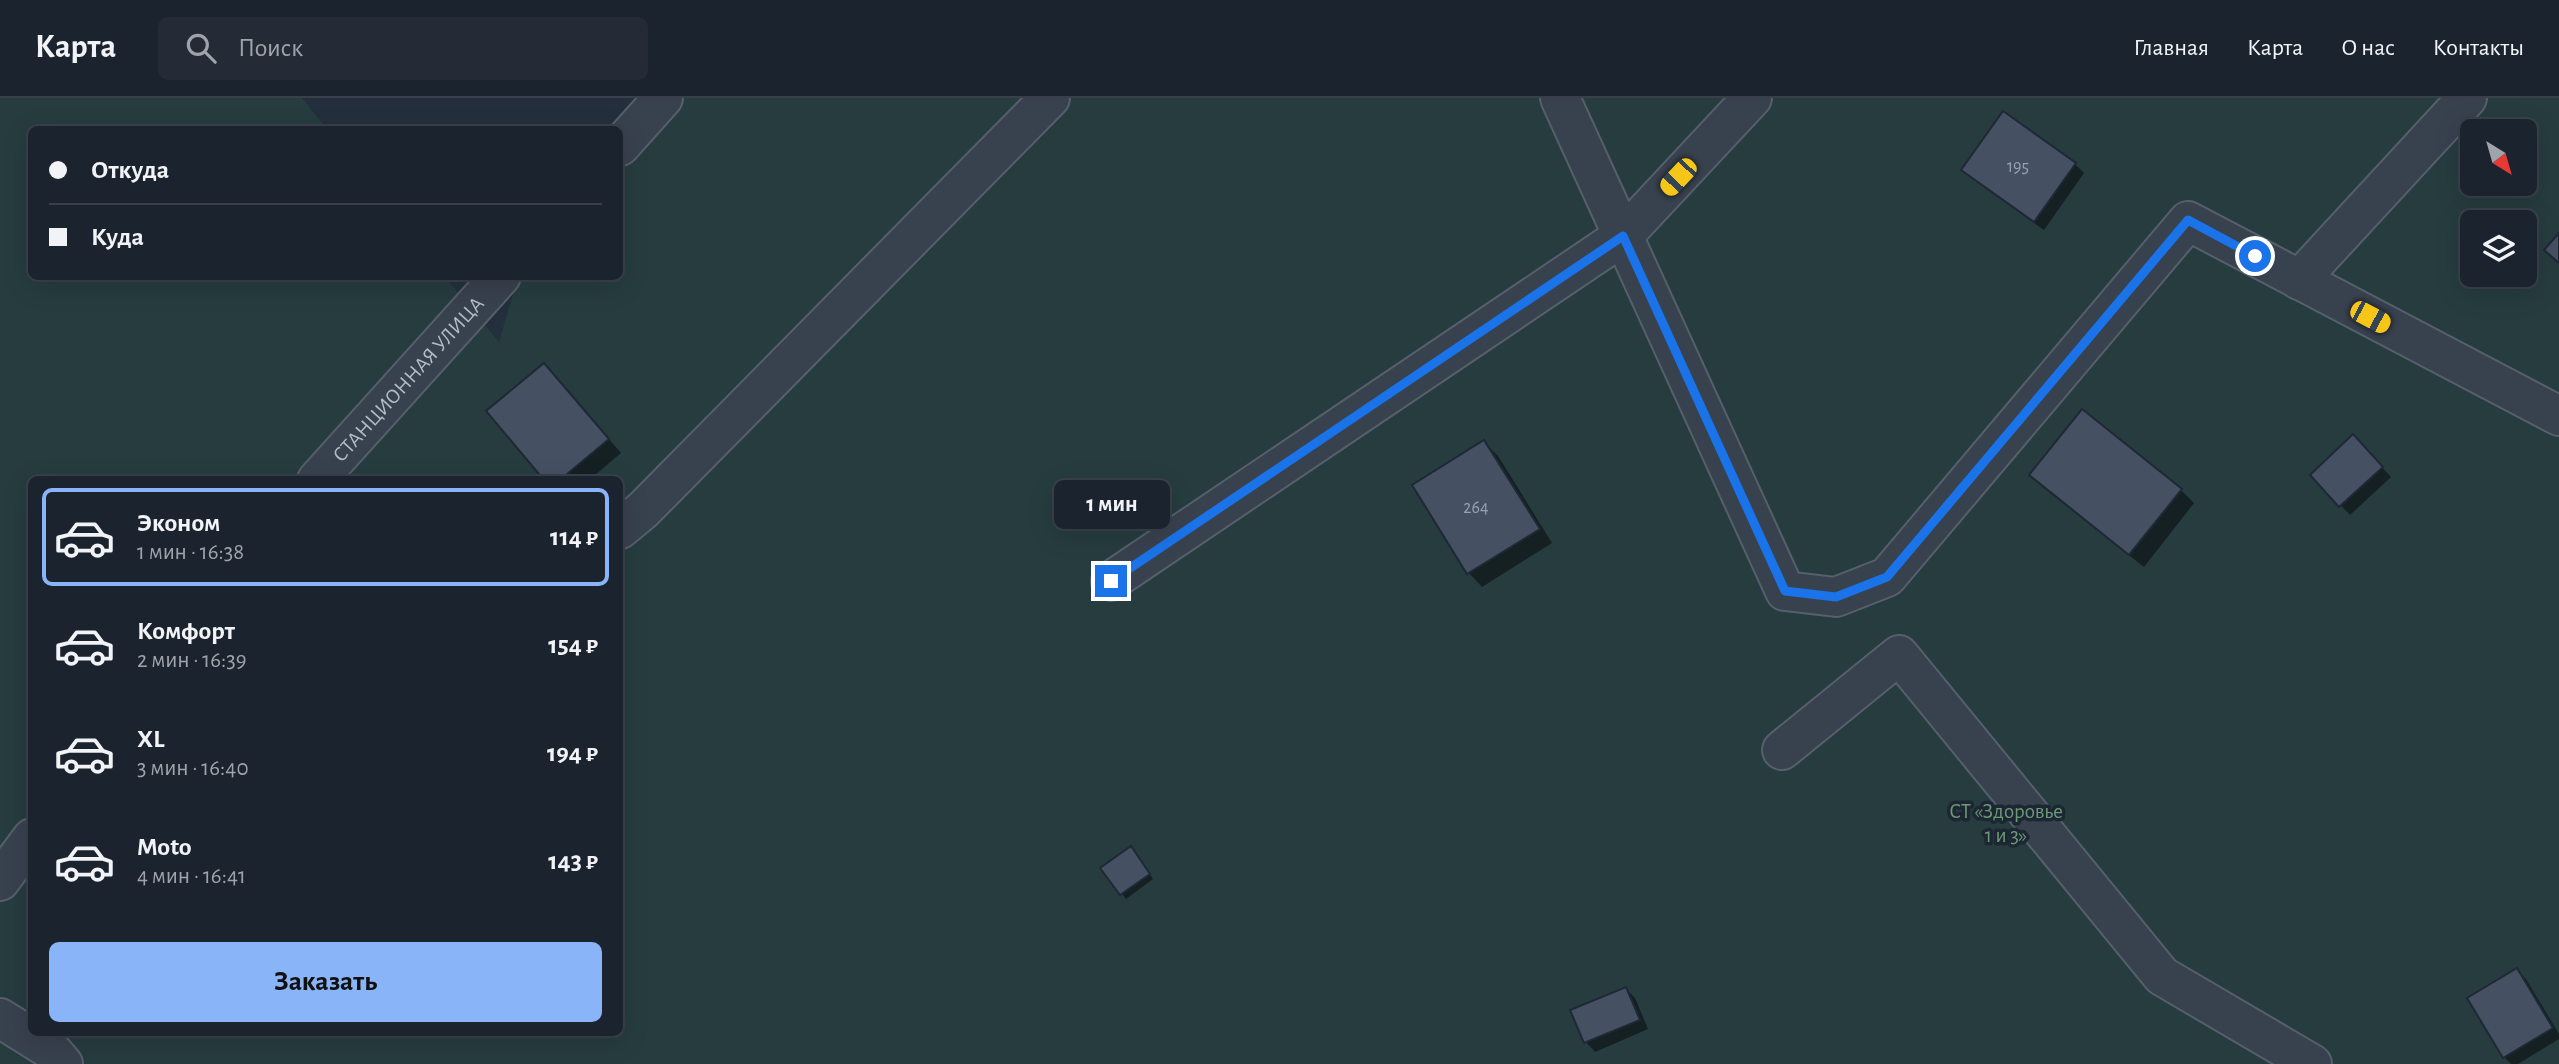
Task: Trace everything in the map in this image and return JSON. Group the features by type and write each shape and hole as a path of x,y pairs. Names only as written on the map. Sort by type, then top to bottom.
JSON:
{"street":[{"path":"623,143 663,98"},
{"path":"623,527 643,510 1050,98"},
{"path":"1560,98 1785,591 1836,597 1887,577 2188,220 2559,416"},
{"path":"1111,581 1623,236 1752,98"},
{"path":"2299,280 2467,98"},
{"name":"СТАНЦИОННАЯ УЛИЦА","path":"321,476 497,280"},
{"path":"1782,750 1899,655 2162,975 2312,1064"},
{"path":"0,881 28,843"},
{"path":"0,1018 28,1035"},
{"path":"30,1036 51,1049 62,1064"}],"green space":[{"name":"СТ «Здоровье 1 и 3»","path":"0,98 302,98 325,126 28,126 28,280 447,280 499,342 517,280 623,280 623,126 641,98 2559,98 2559,1064 0,1064"}],"building":[{"path":"2003,111 2076,163 2034,222 1961,170"},
{"path":"2559,233 2559,263 2544,250"},
{"path":"544,363 609,439 565,476 541,476 486,411"},
{"path":"2082,409 2182,489 2129,555 2029,475"},
{"path":"2353,434 2383,467 2339,507 2310,475"},
{"path":"1484,440 1540,529 1467,574 1412,485"},
{"path":"1131,846 1150,874 1120,895 1100,868"},
{"path":"2517,968 2553,1028 2503,1058 2467,998"},
{"path":"1626,987 1640,1020 1584,1043 1570,1010"}],"route":[{"path":"1111,581 1623,236 1785,591 1836,597 1887,577 2188,220 2255,256"}]}
